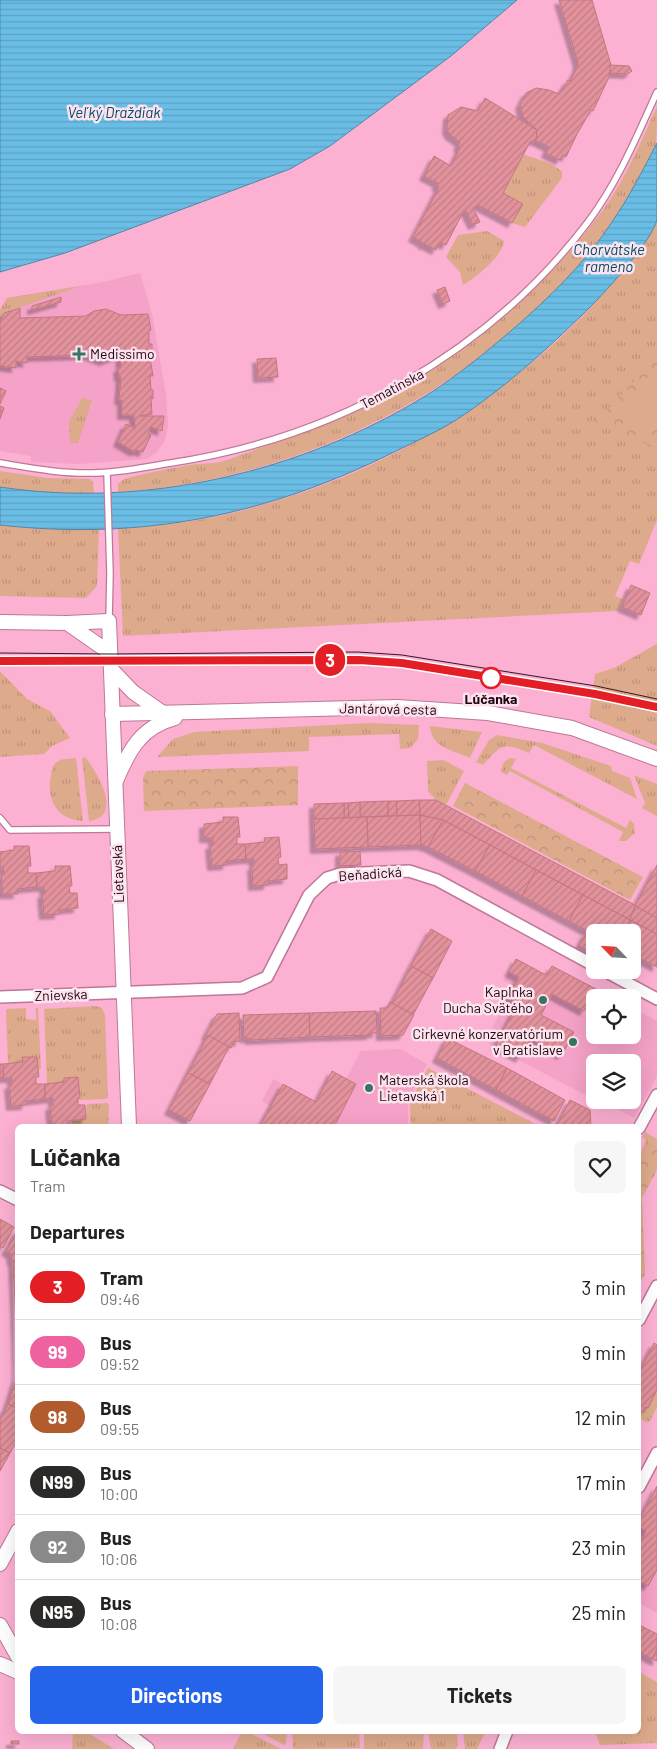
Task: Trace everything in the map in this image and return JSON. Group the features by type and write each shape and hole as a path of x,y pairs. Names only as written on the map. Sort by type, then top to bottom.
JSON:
{"street":[{"path":"0,622 67,624 109,621"},
{"name":"Lietavská","path":"109,621 122,992 129,1124"},
{"path":"67,624 110,653"},
{"path":"111,670 134,692 163,713"},
{"name":"Jantárová cesta","path":"112,714 397,707 488,713 572,728 657,759"},
{"path":"114,787 126,758 148,729 160,722 195,713"},
{"name":"Beňadická","path":"122,992 242,988 268,977 309,895 327,878 340,874 418,873 437,880 586,961"},
{"path":"620,979 657,999"},
{"name":"Znievska","path":"0,997 122,992"},
{"path":"641,1124 657,1094"},
{"path":"0,1191 15,1198"},
{"path":"641,1316 657,1286"},
{"path":"641,1483 657,1453"},
{"path":"0,1564 15,1536"},
{"path":"0,1625 15,1651"},
{"path":"0,1664 15,1671"},
{"path":"127,1734 147,1749"},
{"path":"500,1749 506,1734"}],"lane":[{"name":"Tematínska","path":"0,463 55,471 107,473 241,450 313,427 370,402 422,374 508,308 560,256 589,221 611,187 657,92"},
{"path":"107,473 109,621"},
{"path":"0,818 10,830 117,829"}],"shaded area":[{"name":"Medissimo","path":"140,273 152,314 166,395 168,426 165,440 157,452 147,459 79,464 31,462 31,456 0,451 0,310 7,298 103,282"},
{"name":"Cirkevné konzervatórium v Bratislave","path":"516,959 546,975 552,966 597,989 586,989 586,1044 641,1044 641,1012 657,1021 657,1076 641,1105 641,1054 586,1054 586,1095 490,1045 487,1038 514,986 504,981"},
{"name":"Materská škola Lietavská 1","path":"400,1049 427,1064 408,1100 408,1124 261,1124 271,1106 262,1101 273,1079 316,1102 332,1071 346,1079 361,1051"},
{"name":"Cirkevné konzervatórium v Bratislave","path":"618,1109 639,1109 634,1118"},
{"path":"657,1486 657,1613 641,1604 641,1516"}],"green space":[{"path":"657,106 656,144 652,155 631,194 598,241 553,293 502,340 445,382 385,417 321,446 254,469 186,484 118,492 118,484 124,479 190,465 220,462 321,426 369,404 414,380 457,352 498,322 536,287 572,249 605,207 620,183"},
{"path":"523,154 549,163 562,172 562,178 525,227 512,223 523,204 503,193"},
{"path":"657,221 657,520 639,564 630,561 615,596 623,599 618,611 123,636 118,528 196,520 274,502 350,474 424,438 493,393 556,342 611,284"},
{"path":"487,231 504,241 502,247 488,266 463,285 460,272 446,257 458,235"},
{"path":"81,286 4,313 0,321 0,310 7,298"},
{"path":"657,355 657,448 594,421 613,404"},
{"path":"657,367 657,424 649,433 620,407"},
{"path":"82,398 92,400 78,443 70,443 69,422"},
{"path":"0,471 48,478 90,479 93,482 94,493 47,493 0,487"},
{"path":"0,525 47,529 99,528 97,586 86,598 0,596"},
{"path":"657,644 657,746 589,717 595,674 614,668"},
{"path":"0,671 27,699 50,711 70,738 52,746 44,754 0,757"},
{"path":"368,723 419,725 418,739 410,748 400,749 399,734 309,737 309,751 157,757 173,739 194,732"},
{"path":"430,726 482,732 470,758 439,744 431,733"},
{"path":"497,735 542,743 611,766 612,771 630,778 637,799 534,745 529,753 514,747 503,747 494,753 483,765 476,762 489,740"},
{"path":"85,757 101,782 106,802 105,811 100,817 89,821 82,758"},
{"path":"76,758 83,821 74,820 60,813 55,807 50,793 51,775 54,765 61,760"},
{"path":"509,758 516,759 511,768 626,828 630,820 634,824 635,833 626,841 619,841 623,832 510,771 507,775 501,772 503,763"},
{"path":"443,760 464,771 446,805 436,800 428,791 427,761"},
{"path":"298,766 298,805 144,811 143,778 146,771"},
{"path":"634,775 657,784 657,816 642,808 645,803"},
{"path":"465,783 643,877 630,900 453,806"},
{"path":"96,1006 102,1008 105,1015 108,1097 106,1099 77,1100 80,1097 78,1077 64,1078 64,1082 47,1084 44,1009"},
{"path":"26,1008 26,1019 36,1020 36,1008 38,1008 41,1069 37,1069 37,1057 23,1057 23,1062 8,1064 6,1011 7,1009"},
{"path":"428,1068 535,1124 411,1124 410,1101"},
{"path":"107,1103 109,1105 108,1124 73,1124 72,1120 86,1119 87,1104"},
{"path":"645,1132 657,1139 657,1170 642,1198 645,1274 641,1281 641,1152 646,1140 642,1137"},
{"path":"657,1390 657,1407 650,1421 646,1422 641,1419 641,1411 643,1412"},
{"path":"641,1673 657,1682 657,1743 600,1745 596,1734 641,1734"},
{"path":"73,1734 90,1734 114,1749 72,1749"},
{"path":"240,1734 252,1734 281,1749 233,1749"},
{"path":"264,1734 287,1734 284,1745"},
{"path":"292,1734 359,1734 360,1748 293,1749"},
{"path":"364,1734 424,1734 423,1749 364,1749"},
{"path":"428,1734 457,1734 458,1746 455,1749 431,1749"},
{"path":"463,1734 484,1734 477,1749 465,1749"}],"water":[{"name":"Veľký Draždiak","path":"0,0 517,0 451,56 330,146 290,169 65,253 0,272"},
{"name":"Chorvátske rameno","path":"657,143 657,219 646,241 636,255 590,307 537,357 506,384 449,424 348,473 301,492 252,507 204,518 104,529 53,529 0,525 0,487 55,493 110,493 166,488 221,478 275,464 328,445 379,422 427,395 471,364 512,330 553,293 578,266 618,213"}],"building":[{"path":"559,0 592,0 611,65 609,77 593,111 591,110 566,157 563,155 560,160 546,153 549,147 535,140 537,130 523,117 520,105 526,93 536,88 559,94 568,80 570,81 577,68 578,63"},
{"path":"610,65 629,66 632,71 628,74 610,73"},
{"path":"485,98 537,130 536,140 530,142 503,193 523,204 512,223 478,205 473,208 480,222 473,225 466,211 461,216 446,245 440,242 436,250 425,244 424,246 423,243 413,237 439,187 436,186 438,183 424,176 434,156 451,166 460,148 458,147 460,142 450,135 447,130 448,115 461,107 478,111"},
{"path":"445,287 450,301 443,304 437,290"},
{"path":"61,297 61,302 32,310 32,306"},
{"path":"20,308 20,318 86,316 94,311 106,309 121,315 148,314 151,330 149,330 149,344 152,344 152,352 149,352 153,376 150,376 151,390 153,390 153,399 151,398 152,414 140,416 164,416 162,431 151,427 148,434 151,435 143,452 136,450 135,452 118,442 126,424 135,428 134,415 122,415 122,400 119,400 121,377 119,377 118,368 121,368 120,355 104,361 88,355 27,357 27,363 16,361 16,368 0,366 0,322 4,313"},
{"path":"276,358 278,377 258,378 257,359"},
{"path":"0,388 6,391 0,404"},
{"path":"0,406 4,408 0,419"},
{"path":"631,585 650,593 641,615 622,607"},
{"path":"419,800 436,800 635,905 630,920 443,820 420,815"},
{"path":"419,800 420,815 397,816 396,801"},
{"path":"388,801 396,801 397,816 388,816"},
{"path":"388,801 388,816 360,817 360,802"},
{"path":"360,802 360,817 349,818 348,803"},
{"path":"344,803 348,803 349,818 344,818"},
{"path":"344,803 344,818 314,819 314,804"},
{"path":"420,815 421,845 368,847 367,817"},
{"path":"420,815 443,820 428,847 421,845"},
{"path":"223,817 238,817 240,837 237,837 237,844 245,844 246,859 227,861 227,865 212,866 210,845 213,845 213,838 204,838 204,824 223,822"},
{"path":"367,817 368,847 315,849 314,819"},
{"path":"443,820 490,845 475,871 428,847"},
{"path":"279,837 281,857 278,858 279,865 287,864 287,879 268,881 268,885 253,886 252,866 254,866 254,859 246,859 245,844 265,842 264,838"},
{"path":"490,845 536,870 522,896 475,871"},
{"path":"14,846 29,846 31,866 28,866 28,873 36,873 37,887 17,889 18,894 3,894 1,874 4,874 3,867 0,867 0,852 14,850"},
{"path":"360,851 361,865 340,866 340,852"},
{"path":"657,865 657,918 635,906"},
{"path":"55,866 70,866 72,886 69,886 70,893 77,893 78,908 59,910 59,914 44,915 42,894 45,894 44,887 37,887 36,873 55,871"},
{"path":"536,870 583,895 569,921 522,896"},
{"path":"583,895 630,920 628,924 586,924 586,930 569,921"},
{"path":"635,906 657,918 657,934 641,924 630,920"},
{"path":"630,920 638,924 628,924"},
{"path":"641,926 657,934 657,967 641,959"},
{"path":"431,929 452,941 433,978 411,966"},
{"path":"586,933 586,950 579,946"},
{"path":"516,959 546,975 552,966 596,989 586,989 586,1007 584,1011 552,994 541,1015 574,1032 562,1055 531,1038 520,1058 496,1045 518,1003 508,997 519,977 509,972"},
{"path":"411,966 433,978 413,1015 392,1003"},
{"path":"390,1002 414,1015 403,1035 381,1036 380,1008 387,1008"},
{"path":"376,1011 377,1033 371,1033 371,1035 310,1037 309,1013"},
{"path":"239,1013 240,1041 234,1042 231,1048 206,1035 217,1014"},
{"path":"309,1013 310,1037 250,1040 250,1038 244,1038 243,1015"},
{"path":"208,1035 229,1047 210,1084 188,1073"},
{"path":"447,1038 507,1068 496,1090 437,1058"},
{"path":"22,1057 37,1057 39,1077 36,1077 36,1084 45,1084 45,1099 26,1101 26,1105 11,1106 9,1085 12,1085 12,1078 3,1078 3,1064 23,1062"},
{"path":"0,1064 3,1064 3,1078 0,1079"},
{"path":"507,1068 565,1100 554,1121 496,1090"},
{"path":"332,1071 356,1084 336,1124 261,1124 283,1084 316,1102"},
{"path":"188,1073 210,1084 190,1121 169,1110"},
{"path":"78,1077 80,1098 78,1098 78,1105 85,1105 86,1119 67,1121 67,1124 52,1124 50,1106 53,1106 53,1098 45,1099 45,1084 64,1082 64,1078"},
{"path":"570,1100 590,1110 591,1124 558,1124"},
{"path":"0,1219 14,1227 3,1248 0,1246"},
{"path":"15,1234 15,1261 12,1261 11,1254 6,1251"},
{"path":"13,1261 15,1261 15,1303"},
{"path":"654,1343 657,1345 657,1390 648,1408 645,1407 643,1412 641,1411 641,1368"},
{"path":"15,1382 15,1408 8,1404"},
{"path":"8,1404 15,1408 15,1444 10,1453 0,1448 0,1420"},
{"path":"0,1448 10,1453 0,1471"},
{"path":"657,1486 657,1570 648,1586 641,1582 641,1541 646,1531 641,1528 641,1516"},
{"path":"641,1626 657,1634 657,1649 652,1659 641,1653"},
{"path":"657,1649 657,1661 652,1659"},
{"path":"11,1741 19,1741 19,1744 11,1744"}],"tram line":[{"path":"0,653 358,652 402,655 596,686 657,699"},
{"path":"0,661 359,660 402,663 595,694 657,707"},
{"name":"3","path":"0,661 359,660 402,663 636,701 657,707"}],"place":[{"name":"Medissimo","path":"79,354"},
{"name":"Lúčanka","path":"491,678"},
{"name":"Kaplnka Ducha Svätého","path":"543,1000"},
{"name":"Cirkevné konzervatórium v Bratislave","path":"573,1042"},
{"name":"Materská škola Lietavská 1","path":"369,1088"}]}
